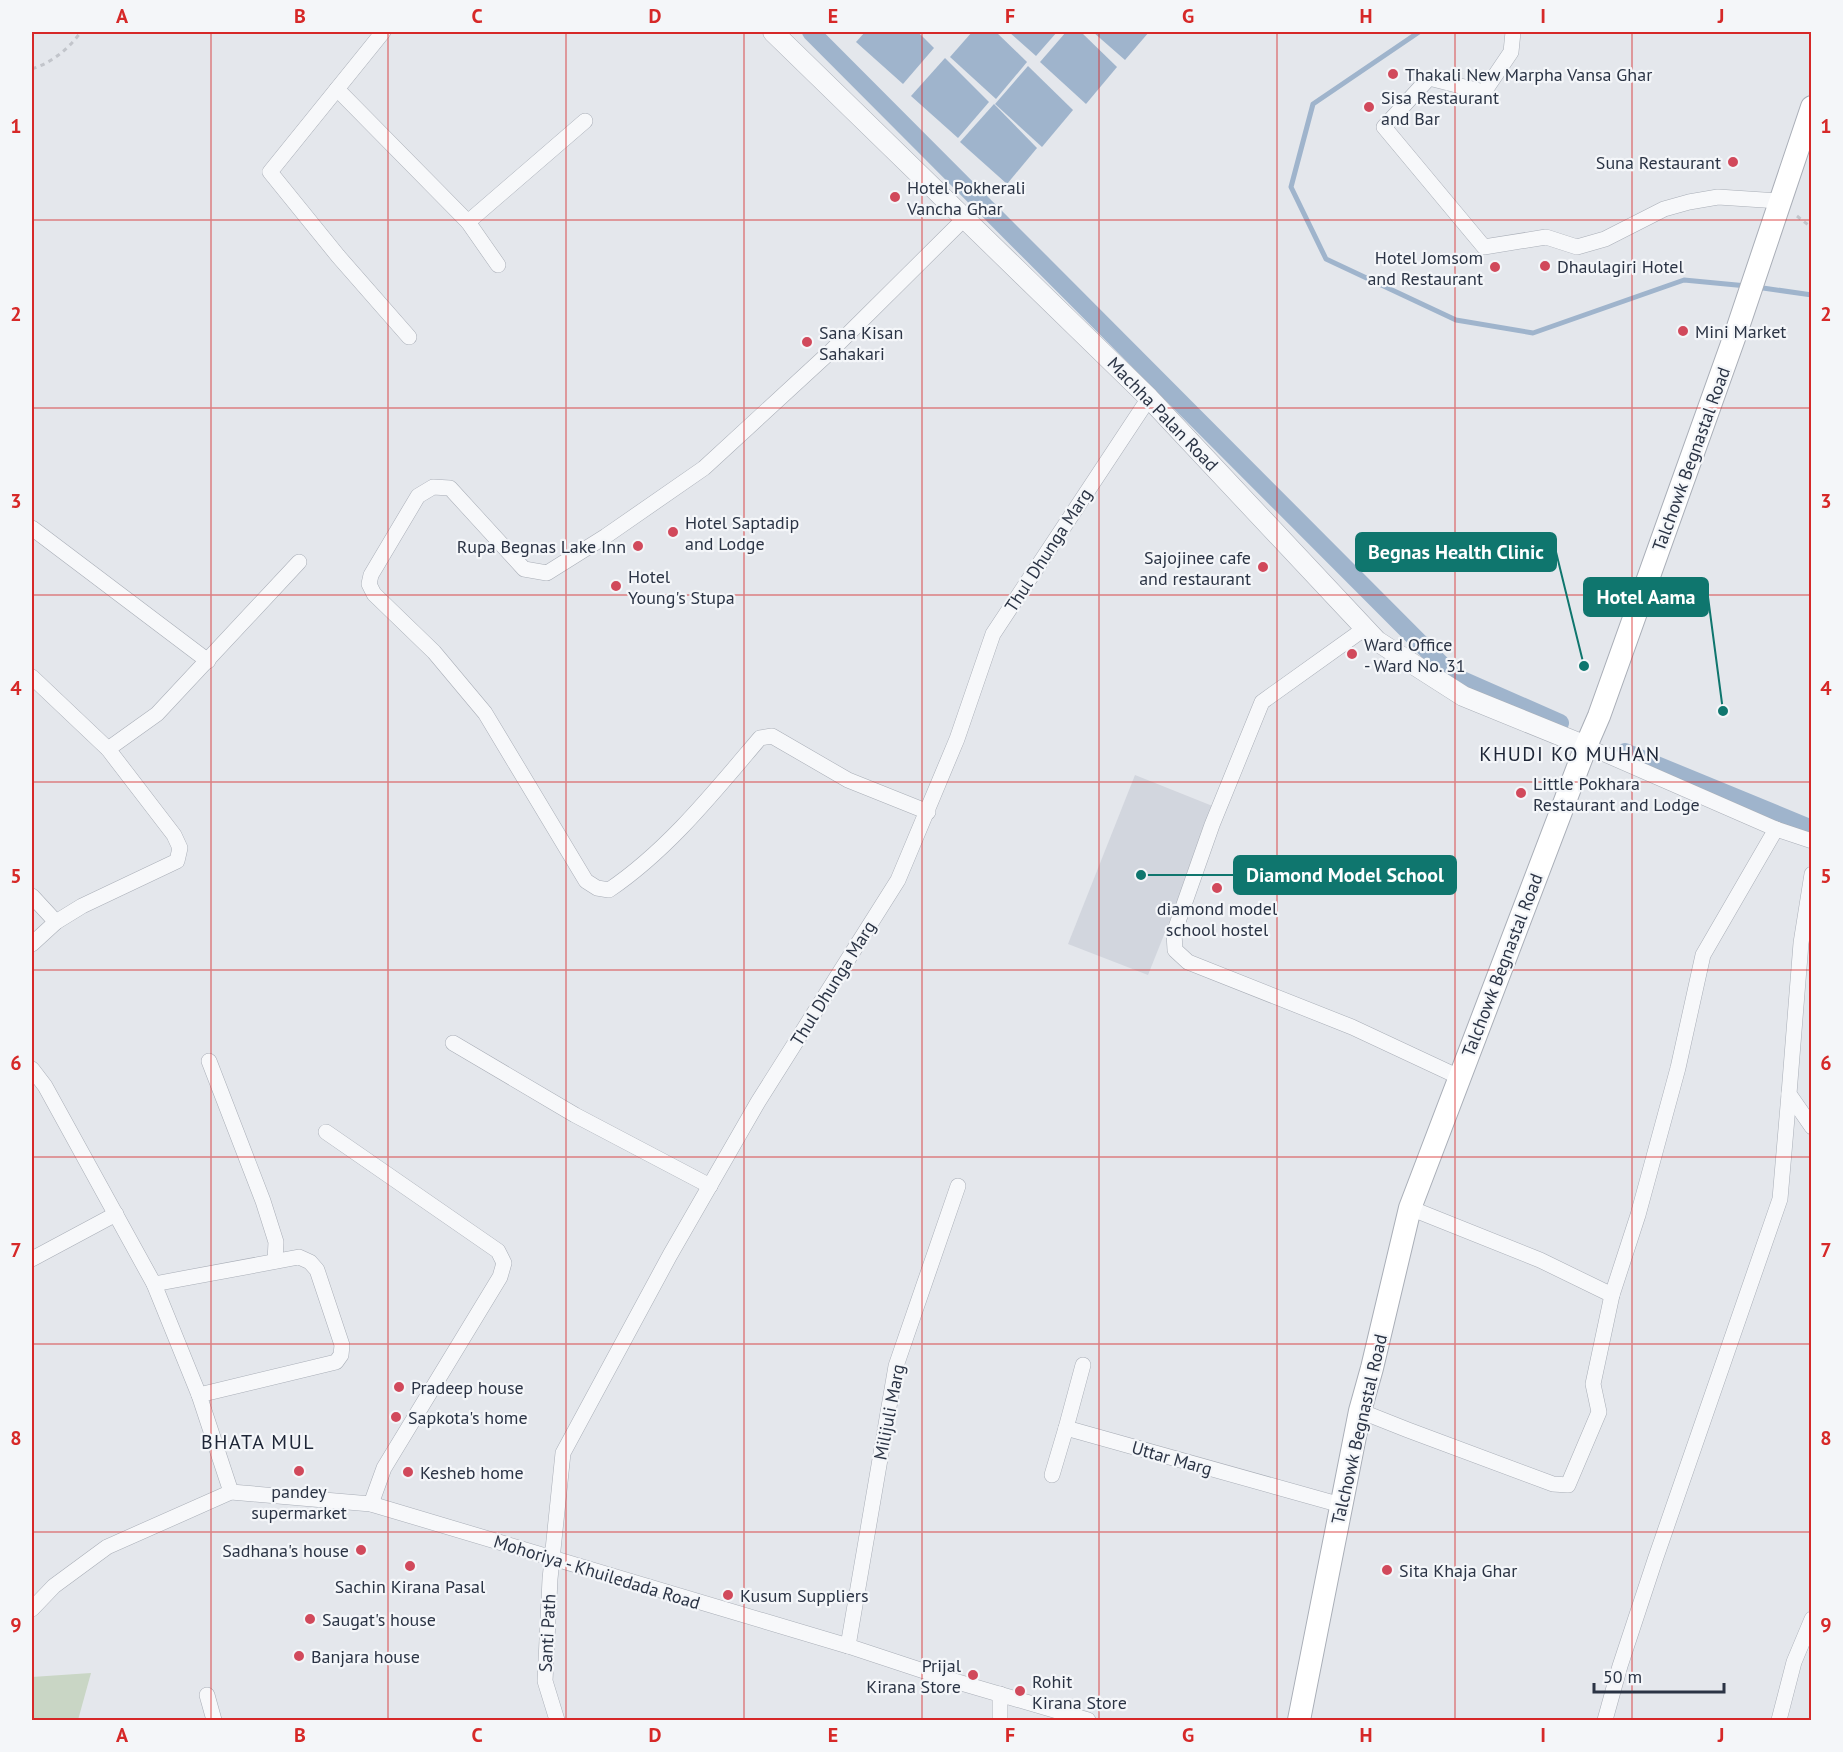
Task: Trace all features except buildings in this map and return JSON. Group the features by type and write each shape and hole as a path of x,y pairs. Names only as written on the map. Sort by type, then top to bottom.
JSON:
{"main road":[{"name":"Talchowk Begnastal Road","path":"1299,1720 1360,1411 1410,1208 1599,716 1809,121"}],"street":[{"path":"383,32 270,172 338,256 409,337"},
{"name":"Machha Palan Road","path":"773,32 1149,398 1377,641 1463,696 1586,746"},
{"path":"1513,32 1511,52 1484,92 1429,78 1384,127 1484,247 1546,237 1577,248 1605,239 1664,209 1689,202 1718,197 1779,201"},
{"path":"337,89 468,222 498,265"},
{"path":"468,222 585,121"},
{"path":"928,812 848,780 772,736 760,738 693,817 625,879 609,890 597,888 586,880 485,713 434,652 374,594 369,584 371,575 418,496 433,487 450,488 524,569 547,573 606,536 704,468 830,352 965,218"},
{"name":"Thul Dhunga Marg","path":"550,1579 562,1453 670,1255 758,1102 898,880 957,739 993,634 1149,398"},
{"path":"32,528 208,661"},
{"path":"108,749 157,714 299,562"},
{"path":"1364,629 1262,702 1212,825 1173,933 1175,950 1188,962 1352,1027 1459,1077"},
{"path":"32,677 108,749 174,835 180,848 177,861 82,906 56,922 32,944"},
{"path":"1586,746 1776,829 1812,841"},
{"path":"1360,1411 1426,1438 1553,1484 1568,1485 1599,1412 1593,1384 1612,1295 1638,1215 1675,1080 1703,955 1776,829"},
{"path":"1605,1720 1655,1560 1780,1199 1802,943 1812,874"},
{"path":"32,896 56,922"},
{"path":"453,1043 575,1115 711,1186"},
{"path":"209,1061 263,1200 276,1242 275,1261"},
{"path":"32,1069 45,1086 154,1284 199,1395 231,1492"},
{"path":"1789,1094 1812,1127"},
{"path":"326,1132 498,1251 504,1263 501,1277 384,1468 370,1504"},
{"name":"Milijuli Marg","path":"848,1646 896,1366 958,1186"},
{"path":"1410,1208 1540,1260 1612,1295"},
{"path":"32,1259 116,1214"},
{"path":"154,1284 299,1257 310,1262 317,1270 342,1345 336,1362 199,1395"},
{"path":"1052,1475 1083,1365"},
{"name":"Uttar Marg","path":"1066,1428 1341,1505"},
{"name":"Mohoriya - Khuiledada Road","path":"32,1609 54,1586 107,1547 231,1492 370,1504 1088,1720"},
{"name":"Santi Path","path":"550,1579 545,1681 557,1720"},
{"path":"1779,1720 1794,1662 1812,1619"},
{"path":"1000,1694 1000,1720"},
{"path":"207,1695 214,1720"}],"path":[{"path":"32,69 47,64 71,45 81,32"}],"shaded area":[{"path":"1135,775 1215,807 1148,975 1068,944"}],"green space":[{"path":"91,1673 78,1720 32,1720 32,1677"}],"water":[{"path":"865,32 918,32 934,48 903,84 856,42"},
{"path":"972,32 996,32 1027,62 996,99 950,57"},
{"path":"1009,32 1057,32 1036,56"},
{"path":"1066,32 1081,32 1117,67 1086,104 1040,62"},
{"path":"1093,32 1149,32 1125,60"},
{"path":"945,58 989,102 958,138 911,96"},
{"path":"1028,66 1073,110 1042,147 995,104"},
{"path":"994,104 1037,148 1007,184 960,142"}],"waterway":[{"path":"811,32 1453,676 1560,723"},
{"path":"1419,32 1313,104 1291,187 1326,259 1456,320 1533,333 1684,280 1747,286"},
{"path":"1756,287 1812,295"},
{"path":"1625,752 1812,829"}],"place":[{"name":"Thakali New Marpha Vansa Ghar","path":"1393,74"},
{"name":"Sisa Restaurant and Bar","path":"1369,107"},
{"name":"Suna Restaurant","path":"1733,162"},
{"name":"Hotel Pokherali Vancha Ghar","path":"895,197"},
{"name":"Dhaulagiri Hotel","path":"1545,266"},
{"name":"Hotel Jomsom and Restaurant","path":"1495,267"},
{"name":"Mini Market","path":"1683,331"},
{"name":"Sana Kisan Sahakari","path":"807,342"},
{"name":"Hotel Saptadip and Lodge","path":"673,532"},
{"name":"Rupa Begnas Lake Inn","path":"638,546"},
{"name":"Sajojinee cafe and restaurant","path":"1263,567"},
{"name":"Hotel Young's Stupa","path":"616,586"},
{"name":"Ward Office - Ward No. 31","path":"1352,654"},
{"name":"Begnas Health Clinic","path":"1584,666"},
{"name":"Hotel Aama","path":"1723,711"},
{"name":"Little Pokhara Restaurant and Lodge","path":"1521,793"},
{"name":"Diamond Model School","path":"1141,875"},
{"name":"diamond model school hostel","path":"1217,888"},
{"name":"Pradeep house","path":"399,1387"},
{"name":"Sapkota's home","path":"396,1417"},
{"name":"pandey supermarket","path":"299,1471"},
{"name":"Kesheb home","path":"408,1472"},
{"name":"Sadhana's house","path":"361,1550"},
{"name":"Sachin Kirana Pasal","path":"410,1566"},
{"name":"Sita Khaja Ghar","path":"1387,1570"},
{"name":"Kusum Suppliers","path":"728,1595"},
{"name":"Saugat's house","path":"310,1619"},
{"name":"Banjara house","path":"299,1656"},
{"name":"Prijal Kirana Store","path":"973,1675"},
{"name":"Rohit Kirana Store","path":"1020,1691"}],"district":[{"name":"KHUDI KO MUHAN","path":"1570,754"},
{"name":"BHATA MUL","path":"258,1442"}]}
